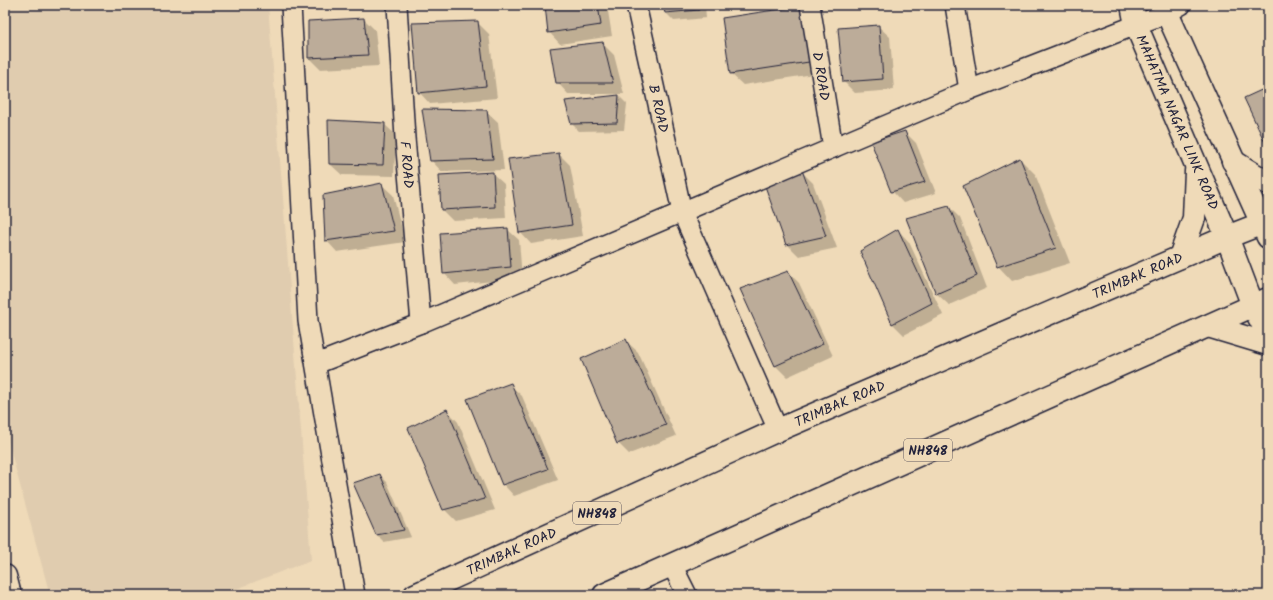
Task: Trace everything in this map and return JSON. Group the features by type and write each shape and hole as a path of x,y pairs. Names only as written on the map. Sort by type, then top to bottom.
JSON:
{"main road":[{"path":"1171,8 1233,161 1266,227"},
{"name":"MAHATMA NAGAR LINK ROAD","path":"1134,15 1196,165 1228,237 1260,302 1268,334"},
{"path":"1233,161 1268,183"},
{"path":"1180,257 1194,218 1196,165"},
{"name":"TRIMBAK ROAD","path":"415,595 778,430 1228,237 1266,227"},
{"name":"NH848","path":"604,595 1260,302"},
{"path":"1208,326 1268,344"},
{"path":"5,576 10,595"}],"street":[{"path":"291,5 308,321 355,595"},
{"name":"F ROAD","path":"397,5 405,138 421,323"},
{"name":"B ROAD","path":"636,5 682,212 778,430"},
{"name":"D ROAD","path":"810,5 833,148"},
{"path":"955,5 969,90"},
{"path":"316,364 421,323 969,90 1134,15 1171,8"},
{"path":"672,565 687,595"}],"shaded area":[{"path":"5,5 268,5 311,560 221,595 50,595 5,430"}],"building":[{"path":"545,5 598,5 601,25 548,33"},
{"path":"663,5 699,5 699,10 665,13"},
{"path":"801,6 809,62 730,74 722,18"},
{"path":"364,18 368,55 308,58 308,21"},
{"path":"478,21 486,86 418,93 412,23"},
{"path":"879,25 883,79 843,82 838,28"},
{"path":"603,42 613,83 556,83 550,48"},
{"path":"1268,87 1268,149 1244,98"},
{"path":"619,95 617,123 571,124 565,101"},
{"path":"422,109 487,110 493,159 430,161"},
{"path":"328,120 385,123 383,165 329,164"},
{"path":"905,131 925,182 891,192 871,142"},
{"path":"559,153 572,225 519,233 508,159"},
{"path":"1020,158 1056,248 997,267 963,186"},
{"path":"802,170 826,236 786,245 765,186"},
{"path":"493,172 495,207 441,210 439,175"},
{"path":"382,183 394,231 325,241 323,195"},
{"path":"949,206 977,276 936,294 906,218"},
{"path":"508,228 511,267 443,274 440,233"},
{"path":"898,229 932,303 892,324 860,251"},
{"path":"788,271 823,344 775,366 740,289"},
{"path":"626,339 666,425 617,444 581,359"},
{"path":"511,383 548,469 502,485 467,399"},
{"path":"447,409 485,499 443,510 408,428"},
{"path":"380,474 404,530 376,535 353,483"}]}
